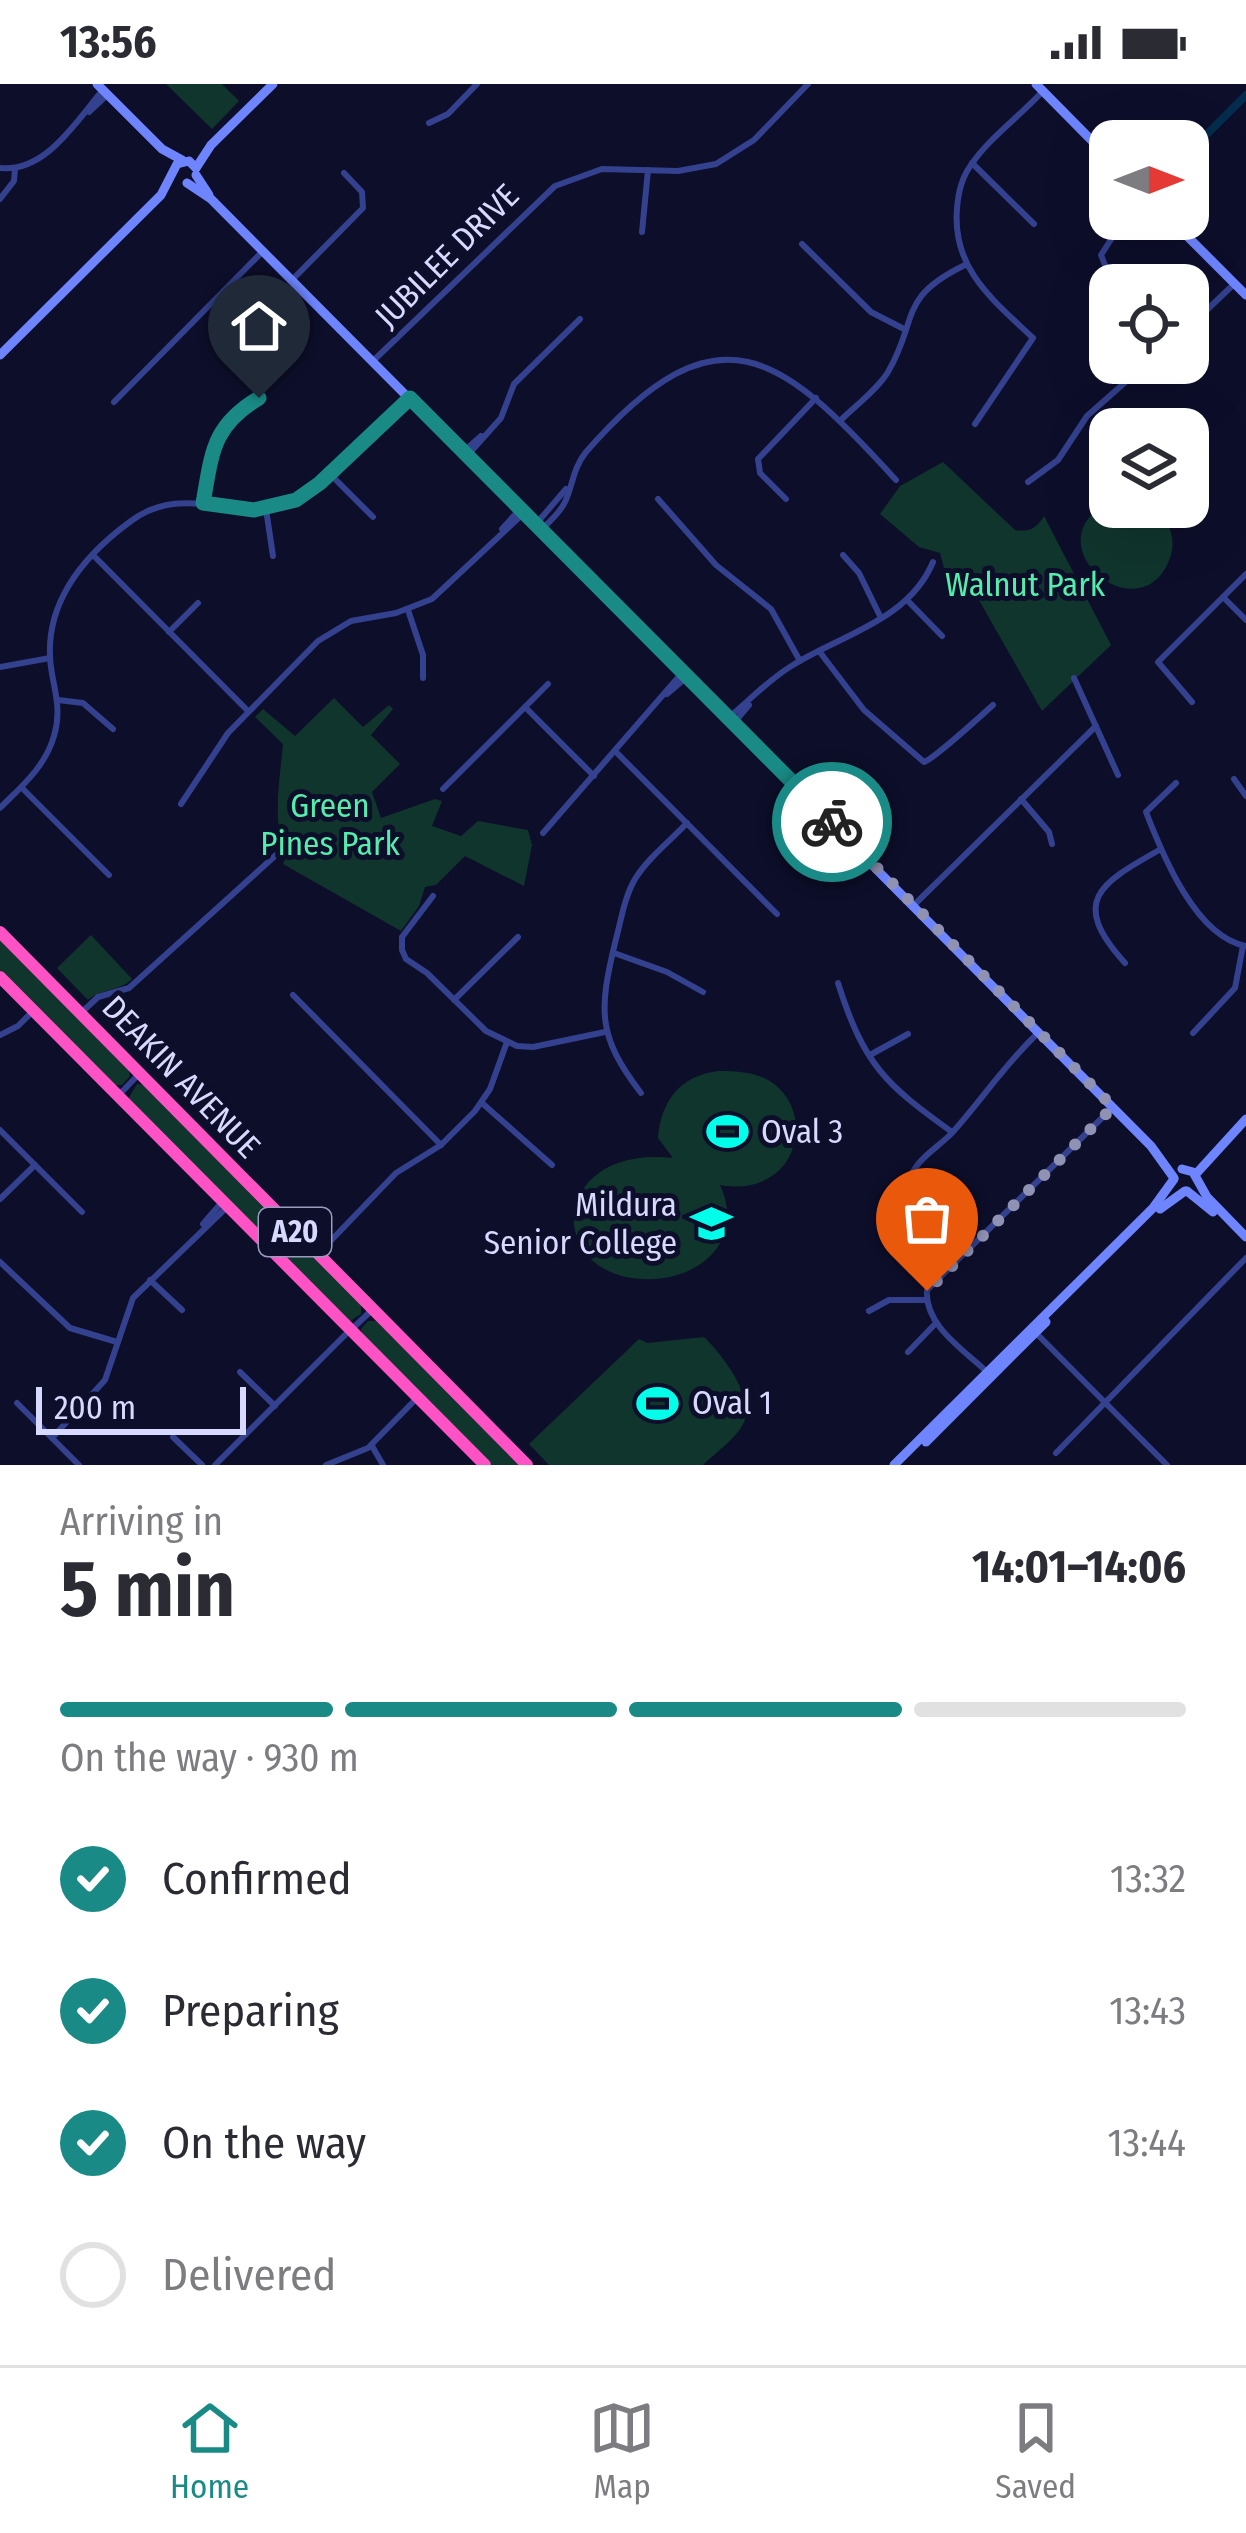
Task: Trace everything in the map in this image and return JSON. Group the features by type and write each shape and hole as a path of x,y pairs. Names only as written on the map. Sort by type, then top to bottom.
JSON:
{"highway":[{"name":"DEAKIN AVENUE","path":"0,932 527,1465"},
{"name":"DEAKIN AVENUE","path":"0,977 477,1462"}],"street":[{"path":"0,355 161,195 191,177 212,145 273,84"},
{"path":"430,123 443,118 477,84"},
{"name":"JUBILEE DRIVE","path":"373,361 555,186 602,169 691,170 727,159 754,140 808,84"},
{"path":"975,424 1034,338 979,287 965,265 956,221 958,196 972,163 1040,88 1089,138"},
{"path":"0,168 15,169 38,160 103,89 163,149 184,160 191,177 211,199 1246,1241"},
{"path":"161,195 184,160 212,145"},
{"path":"163,149 174,171 191,177"},
{"path":"972,163 1034,224"},
{"path":"0,200 14,181 15,169"},
{"path":"642,232 648,170"},
{"path":"292,280 364,208 362,192 344,172"},
{"path":"1191,240 1246,295"},
{"path":"802,244 871,313 904,329"},
{"path":"114,403 263,251"},
{"path":"840,421 887,373 923,293 937,279 965,265"},
{"path":"1209,308 1234,284"},
{"path":"465,454 506,409 514,384 580,319"},
{"path":"538,528 590,448 650,389 682,369 717,361 752,362 787,376 817,398 896,480"},
{"path":"1028,482 1058,460 1087,416 1124,384"},
{"path":"0,808 50,748 58,700 51,626 69,582 94,556 143,513 170,504 266,509 304,495 408,396"},
{"path":"203,503 219,432 236,412 259,398"},
{"path":"786,499 760,473 758,459 817,398"},
{"path":"329,473 373,517"},
{"path":"658,499 716,565 771,609 800,661"},
{"path":"266,509 273,556"},
{"path":"181,804 219,744 248,710 329,632 432,599 522,511"},
{"path":"843,555 859,573 881,619"},
{"path":"94,556 248,710"},
{"path":"730,721 800,661 881,619 923,580 933,562"},
{"path":"1192,702 1158,662 1246,574"},
{"path":"1223,597 1246,620"},
{"path":"905,599 942,636"},
{"path":"169,632 197,603"},
{"path":"408,610 423,656 423,678"},
{"path":"819,651 864,710 924,762 935,758 959,731 993,705"},
{"path":"0,667 51,658"},
{"path":"543,833 685,675"},
{"path":"1073,678 1118,775"},
{"path":"442,789 548,684"},
{"path":"58,700 83,704 113,729"},
{"path":"525,707 594,776"},
{"path":"914,905 1096,727"},
{"path":"616,752 777,914"},
{"path":"1234,779 1246,796"},
{"path":"1176,783 1146,812 1161,850 1214,934 1244,946 1234,988 1193,1033"},
{"path":"21,787 109,875"},
{"path":"1022,799 1049,832 1052,844"},
{"path":"641,1093 619,1064 605,1032 603,1000 633,884 687,823"},
{"path":"1125,963 1100,935 1099,896 1114,878 1161,850"},
{"path":"81,1013 98,997 129,988 277,855"},
{"path":"433,896 400,945 406,958 486,1031 507,1042 533,1047 605,1032"},
{"path":"454,1000 518,937"},
{"path":"613,953 667,972 703,992"},
{"path":"838,983 868,1056 897,1092 952,1132"},
{"path":"292,995 441,1145"},
{"path":"0,1035 33,1010"},
{"path":"909,1183 911,1170 952,1132 1039,1032"},
{"path":"868,1056 908,1034"},
{"path":"315,1252 396,1173 441,1145 482,1102 507,1042"},
{"path":"118,1096 140,1073"},
{"path":"482,1102 552,1165"},
{"path":"987,1372 936,1324 926,1300 934,1280 1113,1107"},
{"path":"898,1465 1185,1175 1246,1120"},
{"path":"0,1130 82,1212"},
{"path":"0,1199 35,1165"},
{"path":"1185,1175 1176,1186 1246,1241"},
{"path":"1185,1175 1186,1191"},
{"path":"898,1465 1162,1207 1186,1191"},
{"path":"52,1438 100,1388 128,1306 226,1204"},
{"path":"1056,1453 1246,1258"},
{"path":"0,1262 70,1328 117,1342"},
{"path":"150,1279 182,1310"},
{"path":"869,1311 889,1300 926,1300"},
{"path":"215,1465 372,1310"},
{"path":"908,1352 936,1324"},
{"path":"1036,1333 1167,1465"},
{"path":"240,1372 275,1406"},
{"path":"326,1465 372,1445 418,1397"},
{"path":"17,1403 79,1465"},
{"path":"173,1437 202,1465"},
{"path":"372,1445 383,1465"}],"green space":[{"path":"166,84 222,84 239,101 212,129"},
{"name":"Walnut Park","path":"943,462 1015,530 1032,529 1044,516 1111,645 1042,711 975,593 944,568 940,553 919,547 880,514 900,486"},
{"path":"1088,519 1089,528 1169,528 1173,544 1170,558 1156,580 1137,588 1117,586 1098,575 1085,559 1081,539"},
{"name":"Green Pines Park","path":"334,698 363,727 389,705 393,709 371,735 400,764 372,792 381,818 435,799 442,801 432,826 461,836 478,821 528,830 532,845 524,886 465,856 436,885 425,887 419,906 401,931 283,864 287,855 279,830 278,801 283,744 255,717 263,709 295,736"},
{"path":"91,935 132,979 88,1000 57,968"},
{"path":"0,939 129,1070 122,1085 114,1085 0,970"},
{"path":"719,1071 761,1077 783,1092 793,1109 796,1128 784,1165 769,1178 747,1186 720,1185 726,1229 719,1246 694,1268 655,1279 618,1275 593,1261 578,1240 574,1216 582,1192 600,1172 631,1159 673,1158 658,1138 663,1112 684,1084"},
{"path":"137,1084 145,1085 361,1305 361,1314 350,1321 128,1099"},
{"path":"368,1321 376,1321 519,1465 491,1465 362,1335"},
{"name":"Oval 1","path":"704,1337 735,1376 746,1412 736,1434 703,1465 549,1465 529,1444 639,1339 647,1343"}],"waterway":[{"path":"1209,132 1246,95"}],"way so far":[{"path":"832,822 1113,1107 927,1291"}],"place":[{"name":"Oval 3","path":"727,1132"},
{"name":"Mildura Senior College","path":"711,1224"},
{"name":"Oval 1","path":"658,1403"}],"route":[{"path":"259,398 236,412 219,432 203,503 254,510 296,500 410,398 832,822"}]}
